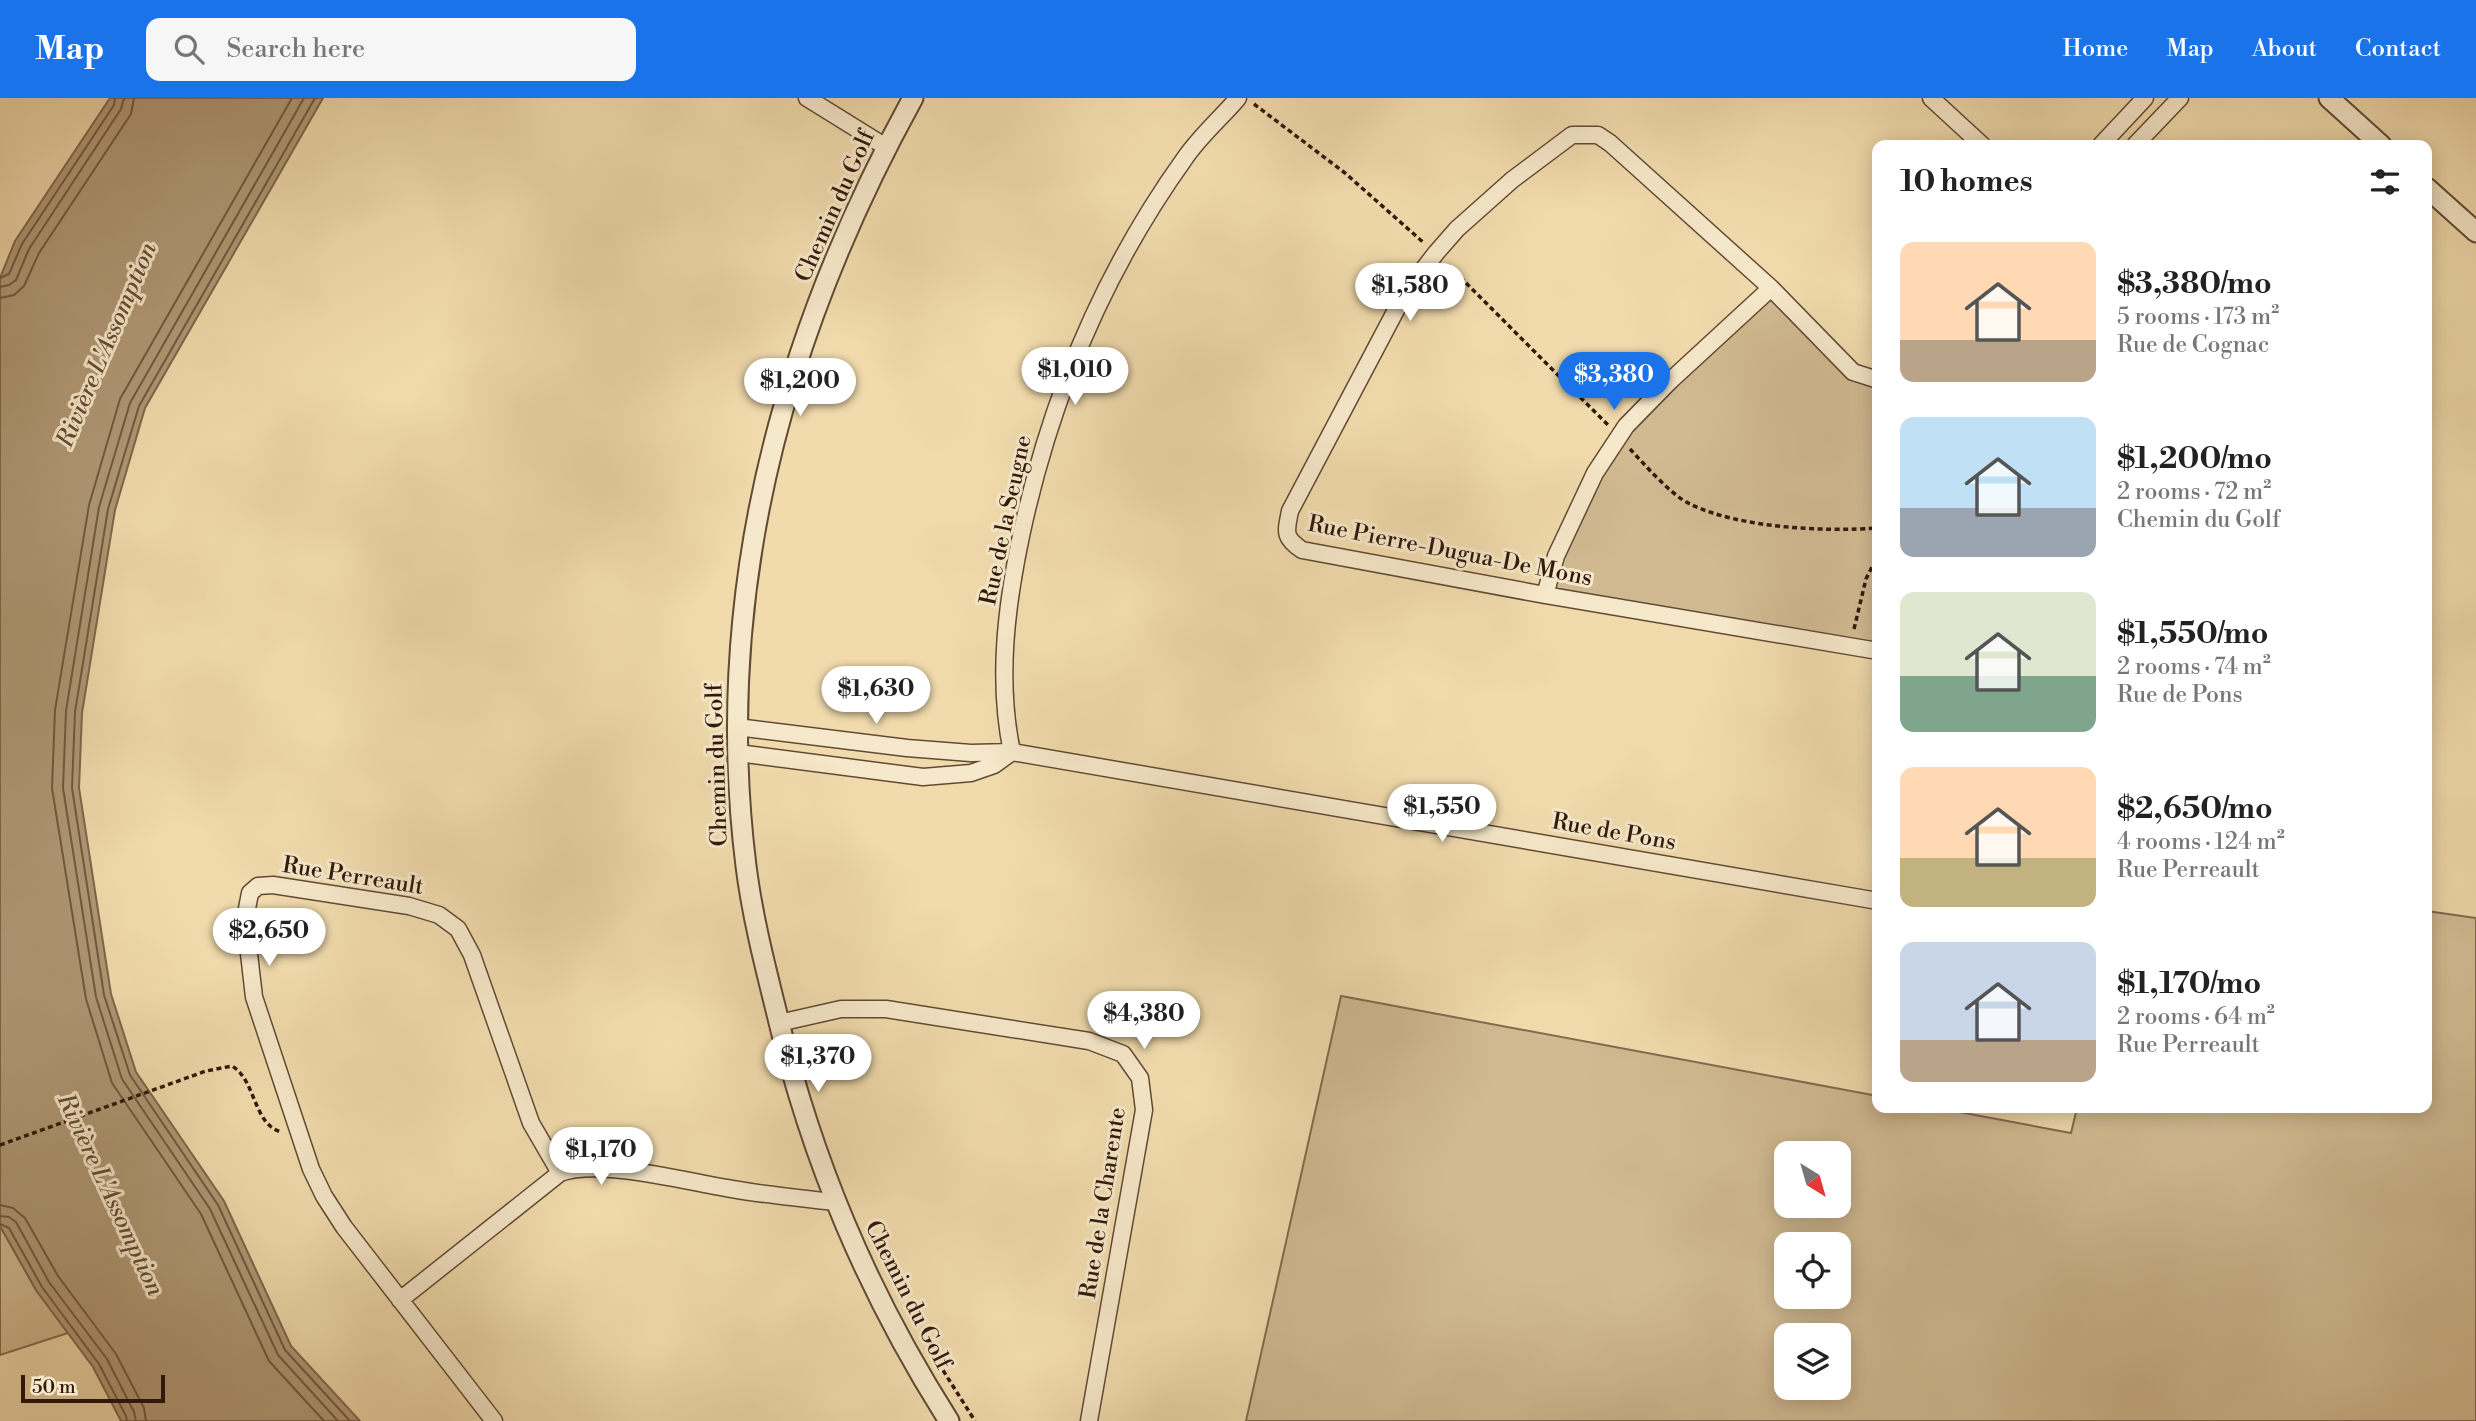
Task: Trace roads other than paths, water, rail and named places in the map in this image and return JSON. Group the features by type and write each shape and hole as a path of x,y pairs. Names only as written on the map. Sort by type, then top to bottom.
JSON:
{"street":[{"path":"807,98 886,147"},
{"name":"Chemin du Golf","path":"913,98 886,147 843,240 782,405 757,515 743,607 737,680 737,727 746,865 755,922 791,1074 834,1202 886,1314 949,1421"},
{"name":"Rue de la Seugne","path":"1012,752 1006,720 1005,636 1014,571 1030,492 1068,372 1094,312 1152,207 1187,155 1238,98"},
{"path":"1931,98 1977,140"},
{"path":"2106,140 2145,98"},
{"path":"2140,140 2180,98"},
{"path":"2329,98 2375,140"},
{"name":"Rue Pierre-Dugua-De Mons","path":"1872,378 1853,372 1771,288 1610,143 1598,135 1572,135 1512,180 1457,229 1405,293 1290,511 1286,530 1289,541 1302,550 1545,595 1872,650"},
{"path":"2432,192 2476,232"},
{"path":"1545,595 1556,556 1595,473 1619,436 1662,389 1771,288"},
{"name":"Rue de Pons","path":"737,727 971,754 1012,752 1872,900"},
{"path":"738,753 923,777 971,773 994,765 1012,752"},
{"name":"Rue Perreault","path":"494,1421 344,1227 311,1169 254,997 245,919 250,893 258,886 273,885 409,906 439,915 458,929 471,955 531,1123 560,1173"},
{"name":"Rue de la Charente","path":"779,1023 841,1009 886,1009 1089,1041 1122,1054 1140,1078 1143,1110 1089,1421"},
{"path":"400,1300 560,1173 570,1169 606,1168 736,1190 834,1202"}],"water":[{"name":"Rivière L'Assomption","path":"110,98 323,98 145,408 115,510 82,713 79,788 111,994 136,1072 224,1201 291,1346 360,1421 121,1421 93,1367 36,1290 0,1226 0,278 15,241"}]}
